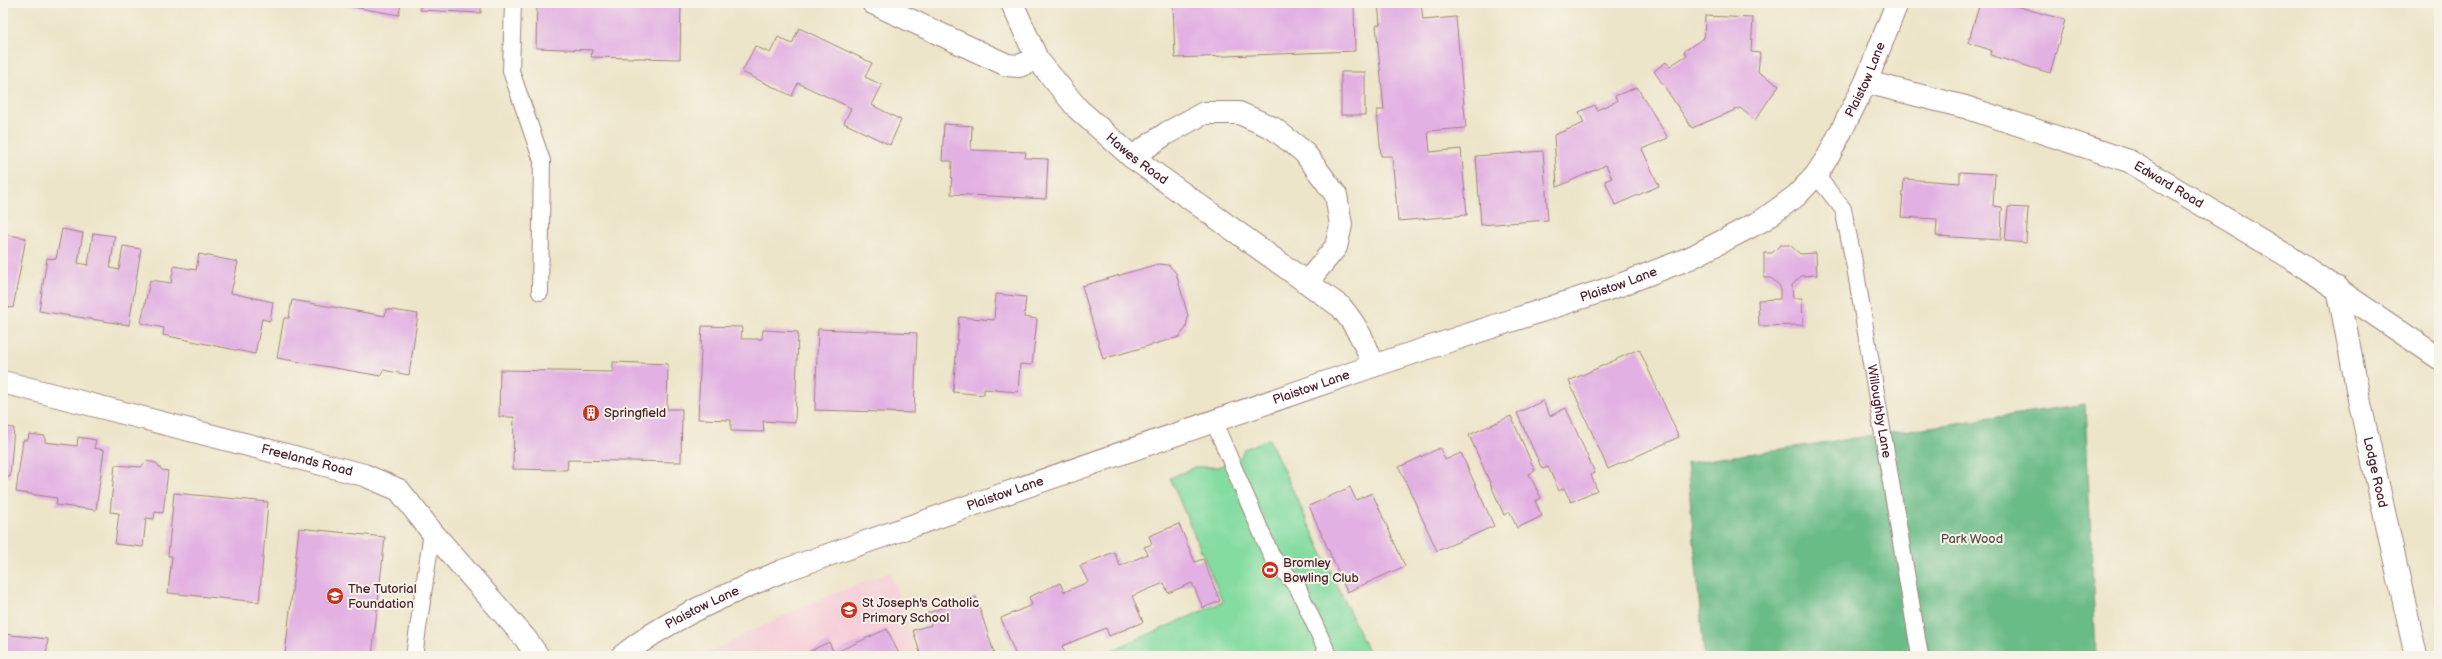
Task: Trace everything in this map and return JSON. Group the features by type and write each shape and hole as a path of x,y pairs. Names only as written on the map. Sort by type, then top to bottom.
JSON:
{"street":[{"path":"873,3 1007,65 1019,66 1037,59"},
{"name":"Hawes Road","path":"1012,3 1037,59 1078,109 1132,157 1341,307 1356,325 1366,344 1373,366"},
{"name":"Plaistow Lane","path":"622,656 637,644 687,614 782,571 1373,366 1620,285 1690,258 1763,220 1796,196 1816,175 1830,155 1866,82 1897,3"},
{"name":"Edward Road","path":"1866,82 1965,107 2129,161 2291,258 2338,288 2439,358"},
{"path":"1132,157 1167,133 1204,112 1239,113 1273,128 1304,152 1336,195 1341,224 1336,247 1307,282"},
{"name":"Lodge Road","path":"2338,288 2359,399 2416,656"},
{"name":"Freelands Road","path":"3,382 364,475 399,490 432,532 525,638 538,656"}],"lane":[{"path":"513,3 511,71 542,161 540,292"},
{"name":"Willoughby Lane","path":"1816,175 1842,209 1855,267 1920,656"},
{"path":"1214,422 1229,462 1272,557 1298,588 1329,656"},
{"path":"414,656 432,532"}],"shaded area":[{"name":"St Joseph's Catholic Primary School","path":"891,572 917,656 702,656 763,625 828,596"}],"green space":[{"name":"Park Wood","path":"2085,404 2096,656 1704,656 1687,463"},
{"name":"Bromley Bowling Club","path":"1269,439 1370,656 1099,656 1223,602 1170,478 1195,467 1218,467 1241,457 1244,449"}],"building":[{"path":"330,3 401,3 399,15"},
{"path":"420,3 481,3 481,13 420,10"},
{"path":"537,3 681,3 680,59 591,57 592,50 536,48"},
{"path":"1173,3 1354,3 1355,51 1175,58"},
{"path":"1378,3 1421,3 1423,20 1456,17 1466,128 1428,131 1430,152 1461,149 1467,215 1398,221 1392,156 1381,156 1377,110 1384,110 1376,25 1380,24"},
{"path":"1980,3 2005,3 2065,20 2050,73 1990,55 1991,50 1968,43"},
{"path":"1705,16 1753,18 1751,52 1760,53 1758,72 1779,85 1755,120 1740,108 1692,128 1654,71 1666,62 1670,66 1687,55 1684,51 1704,38"},
{"path":"799,28 872,63 865,77 882,85 872,105 901,120 890,145 844,123 851,108 798,83 792,96 742,72 755,46 770,53 778,37 792,44"},
{"path":"1341,72 1365,72 1365,115 1341,115"},
{"path":"1637,87 1668,138 1642,149 1659,186 1615,205 1605,181 1612,178 1606,165 1557,187 1554,135 1584,123 1579,112 1595,105 1597,110 1617,101 1615,96"},
{"path":"944,124 972,126 971,150 1026,152 1025,158 1048,159 1046,199 951,194 952,161 942,161"},
{"path":"1543,151 1548,220 1481,225 1476,156"},
{"path":"1960,172 1995,174 1993,206 2002,207 2001,240 1936,236 1937,219 1901,217 1904,179 1960,183"},
{"path":"2008,207 2028,208 2026,243 2005,241"},
{"path":"62,229 83,233 78,263 88,265 93,233 115,236 110,268 119,270 123,246 141,249 129,325 39,311 47,258 56,259"},
{"path":"3,234 26,238 13,308 3,306"},
{"path":"1780,245 1790,245 1800,254 1816,253 1817,275 1801,276 1792,285 1793,298 1802,298 1803,325 1759,326 1758,300 1780,299 1780,286 1771,278 1764,278 1764,253 1772,253"},
{"path":"199,254 238,262 231,293 273,302 270,321 262,319 255,354 163,335 164,328 141,323 150,280 171,283 174,266 196,270"},
{"path":"1158,264 1169,265 1176,273 1188,316 1186,328 1179,337 1103,359 1082,286"},
{"path":"996,294 1026,297 1024,317 1037,319 1032,365 1020,364 1018,392 984,389 984,395 953,392 959,317 994,320"},
{"path":"292,300 385,316 386,309 418,314 409,375 383,370 381,376 277,358 284,318 289,318"},
{"path":"702,326 742,327 741,339 762,339 763,330 798,332 795,423 763,421 764,432 731,431 731,420 698,419"},
{"path":"818,329 917,333 914,413 815,410"},
{"path":"1639,349 1679,437 1608,469 1569,381"},
{"name":"Springfield","path":"613,362 668,364 667,409 682,409 681,462 568,460 567,470 513,469 514,417 499,417 500,370 613,372"},
{"path":"1543,401 1550,416 1566,408 1595,473 1591,475 1597,490 1571,502 1564,488 1559,491 1548,467 1542,469 1517,413"},
{"path":"1511,416 1535,471 1529,474 1541,498 1535,501 1542,516 1517,528 1510,512 1504,515 1469,435"},
{"path":"3,427 14,428 10,477 3,477"},
{"path":"29,434 45,436 45,442 77,446 78,437 96,440 94,448 104,450 96,510 56,505 57,498 16,492 23,440 28,440"},
{"path":"1440,448 1445,460 1461,453 1494,526 1437,551 1399,467"},
{"path":"146,461 156,463 162,470 168,471 163,513 155,512 154,519 146,518 143,547 115,544 119,513 110,512 115,465 141,467"},
{"path":"1350,487 1356,500 1372,493 1405,566 1347,592 1309,506"},
{"path":"174,493 268,502 259,602 168,593 172,556 168,556"},
{"path":"1179,524 1195,562 1203,559 1220,601 1203,608 1192,583 1168,593 1164,583 1132,596 1143,622 1109,636 1106,628 1062,646 1066,656 1016,656 1001,618 1032,605 1029,597 1060,583 1064,592 1088,582 1080,566 1114,552 1120,566 1148,554 1144,547 1152,544 1149,536"},
{"name":"The Tutorial Foundation","path":"299,528 385,537 372,656 285,655"},
{"path":"976,597 995,656 921,656 913,630 931,625 927,613"},
{"path":"887,629 900,656 800,656 829,642 834,653"},
{"path":"3,634 48,639 46,656 3,656"}],"place":[{"name":"Springfield","path":"591,413"},
{"name":"Bromley Bowling Club","path":"1270,570"},
{"name":"The Tutorial Foundation","path":"335,596"},
{"name":"St Joseph's Catholic Primary School","path":"849,610"}]}
